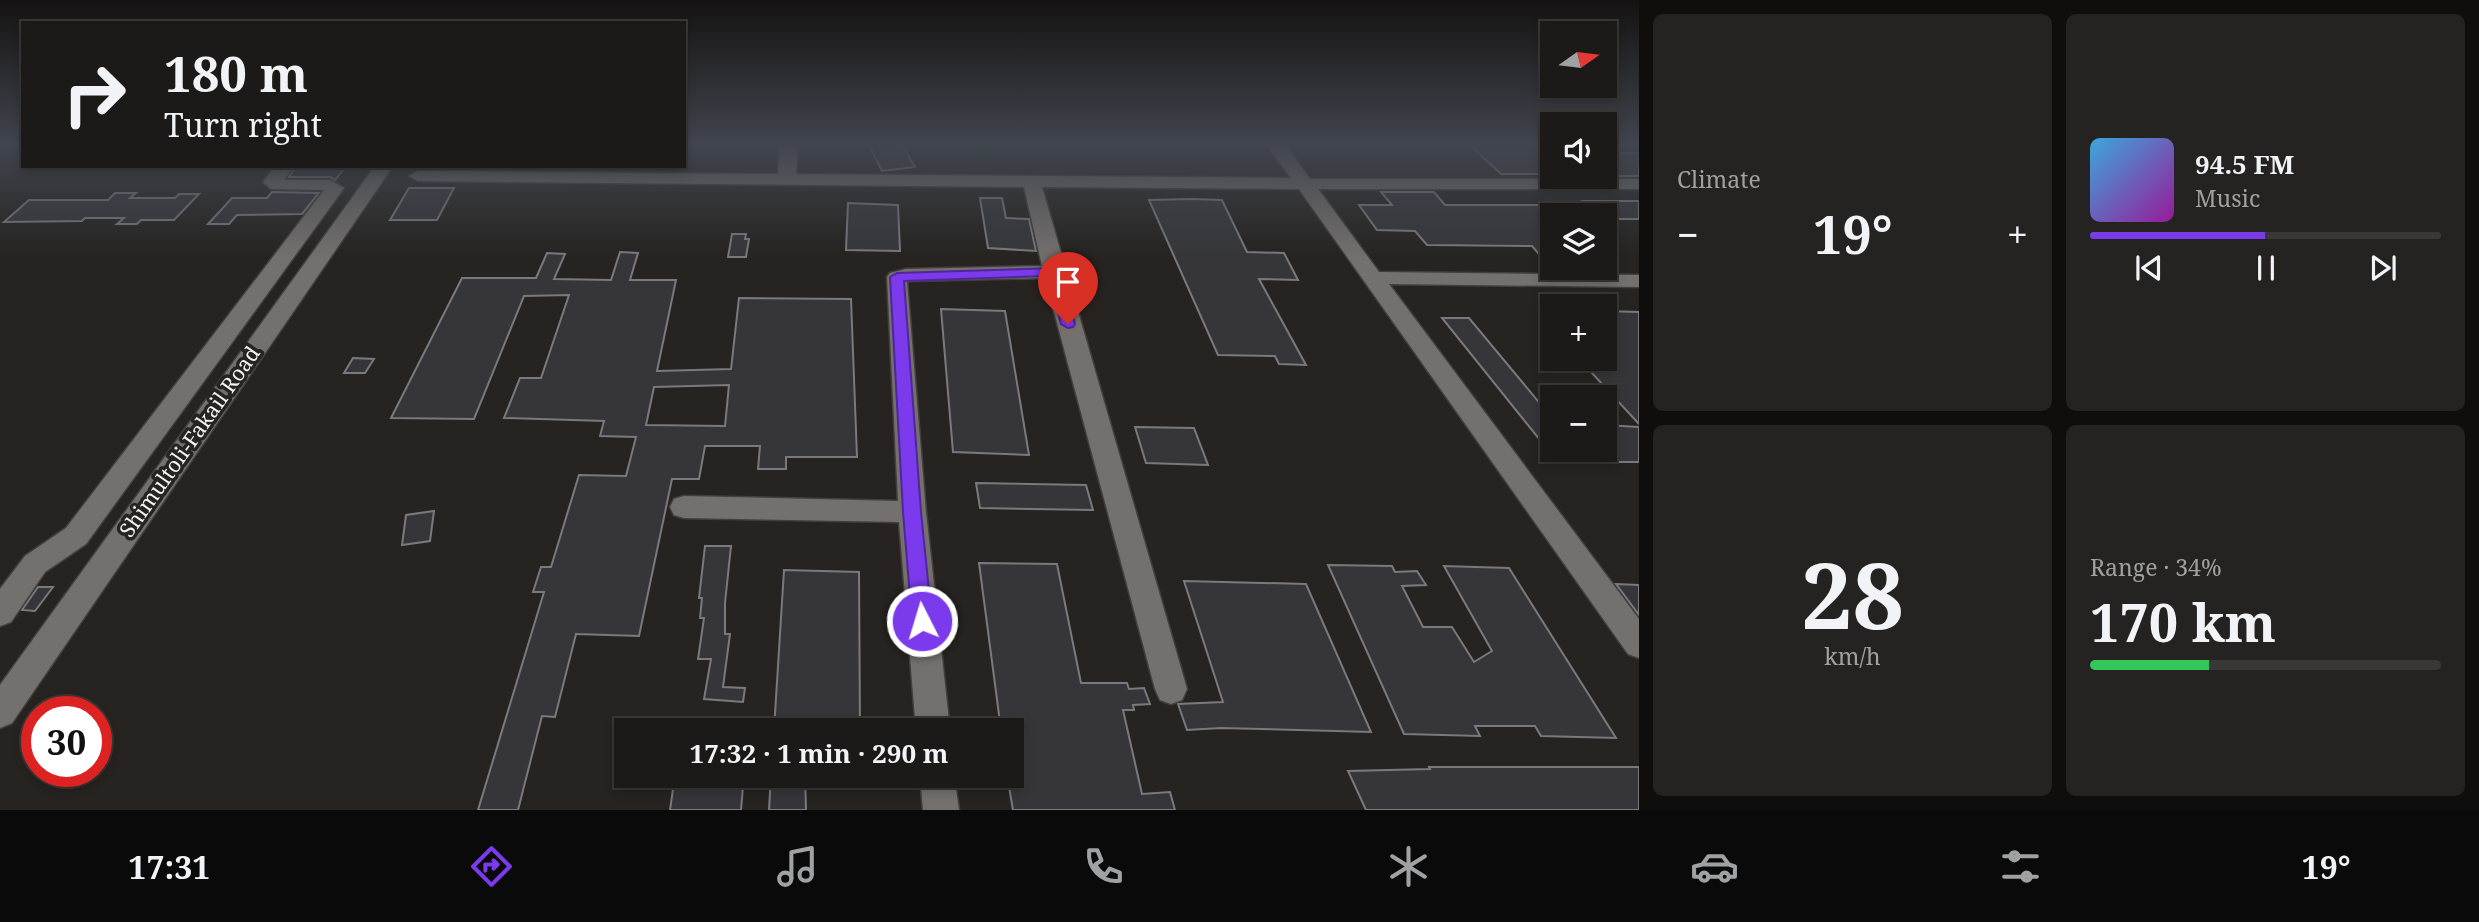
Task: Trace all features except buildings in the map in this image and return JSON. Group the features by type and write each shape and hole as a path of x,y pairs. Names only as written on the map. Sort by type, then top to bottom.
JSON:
{"street":[{"path":"0,613 35,564 76,536 335,188 330,185 273,183"},
{"name":"Shimultoli-Fakail Road","path":"0,712 373,183"},
{"path":"1032,183 1054,272 1171,690"},
{"path":"1222,183 1639,184"},
{"path":"1304,184 1639,644"},
{"path":"932,718 912,512 897,277 1054,272"},
{"path":"1375,278 1639,281"},
{"path":"684,507 912,512"},
{"path":"938,788 941,810"}],"route":[{"path":"922,621 897,277 1054,272 1068,324"}]}
